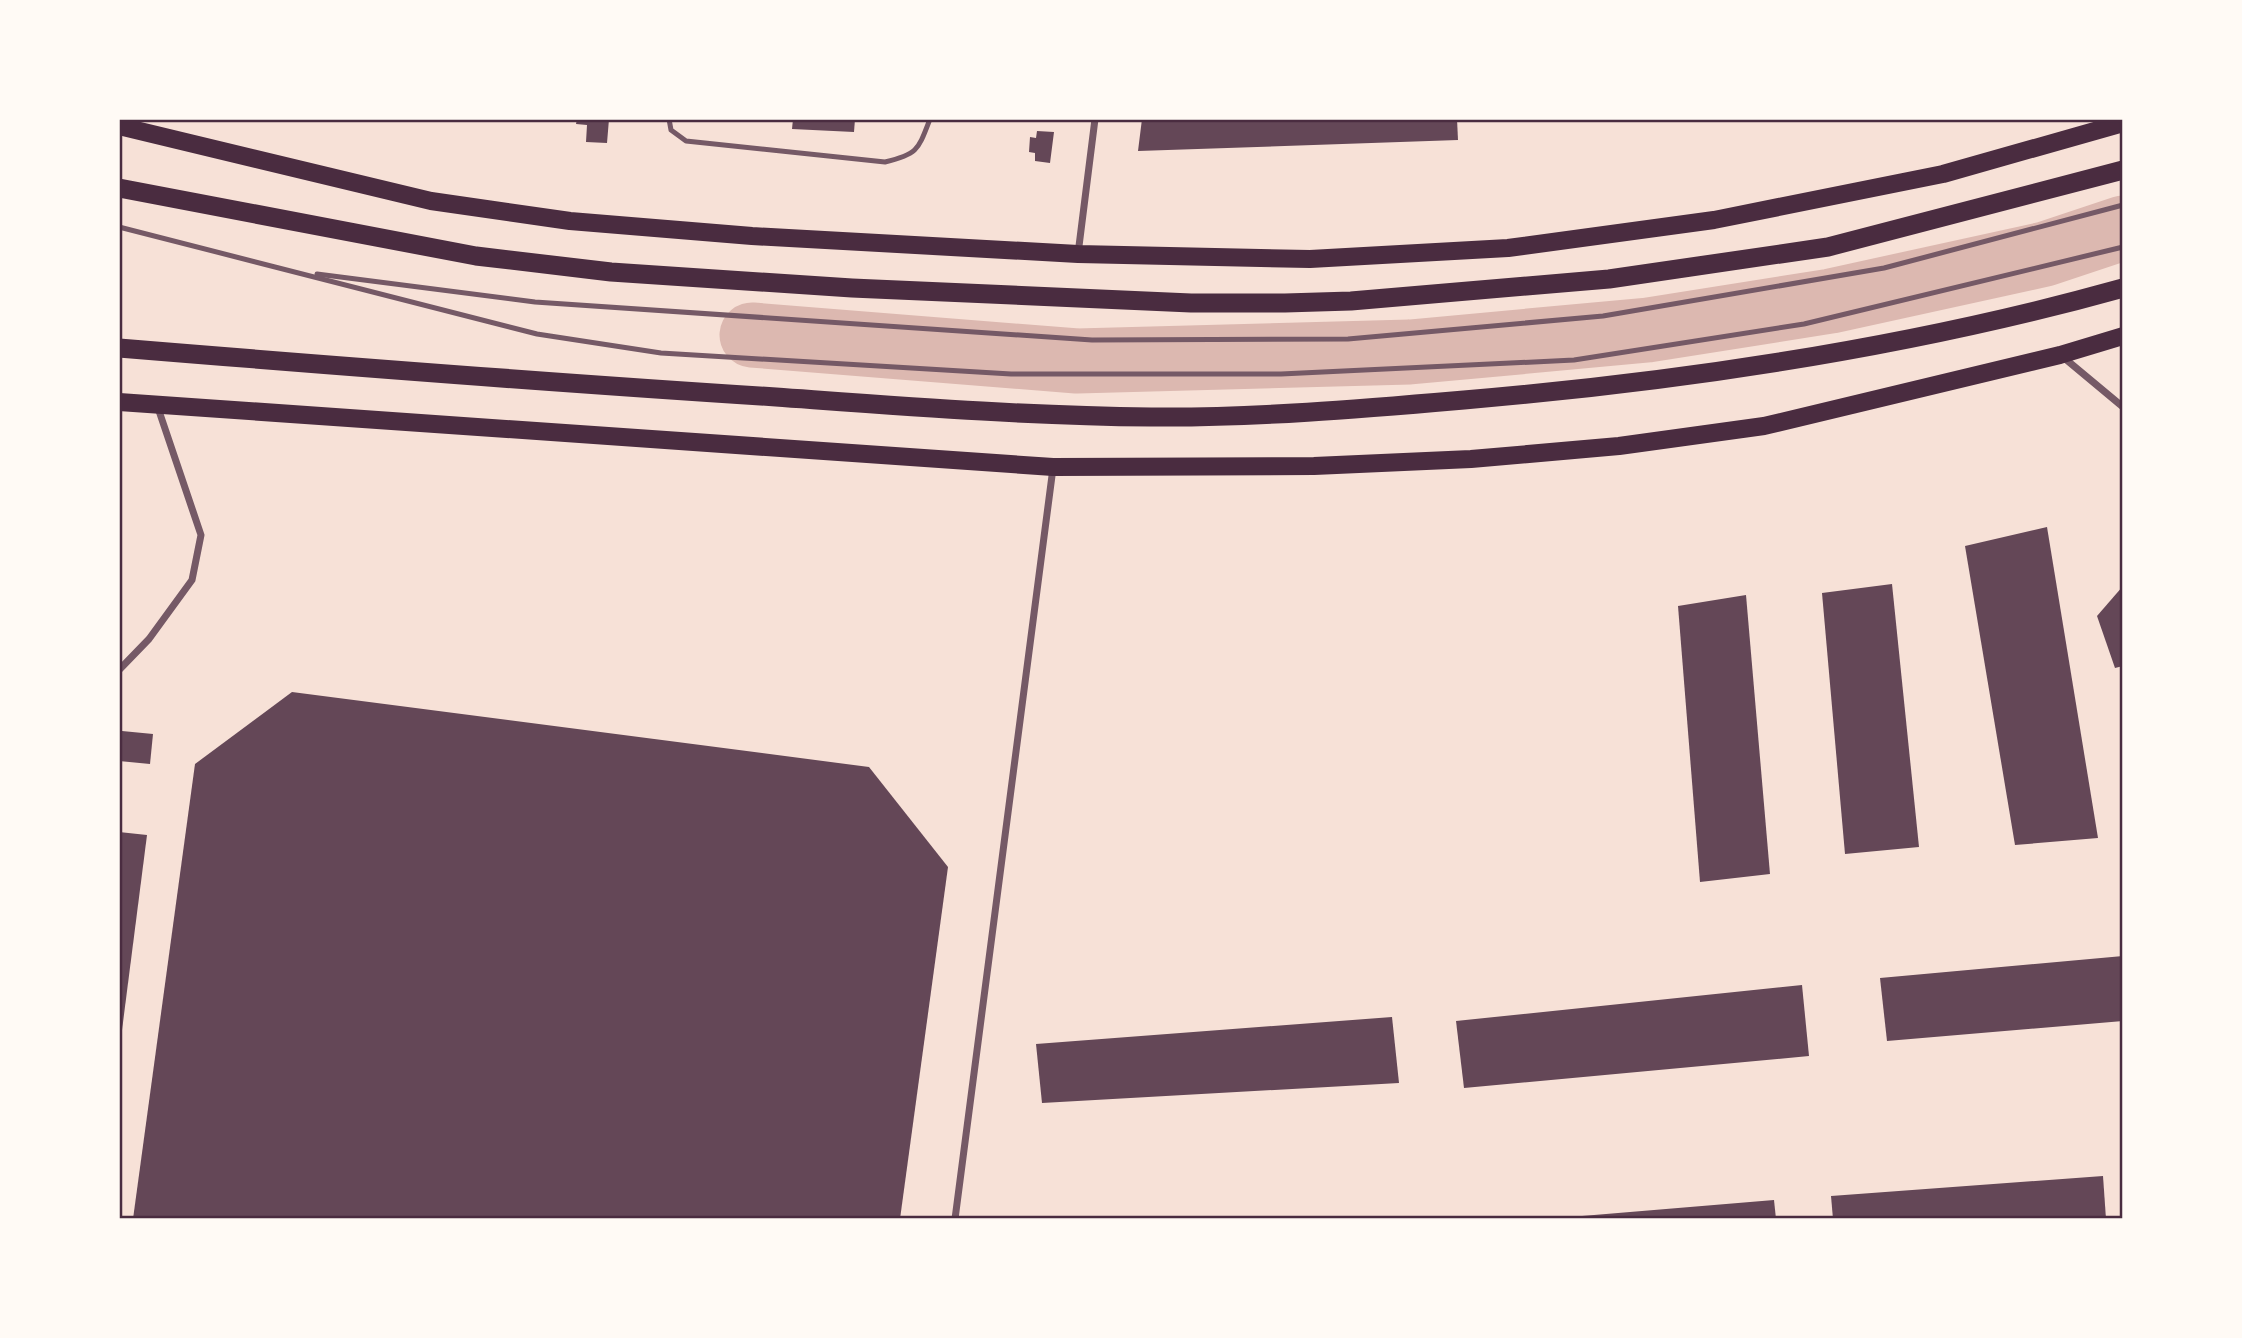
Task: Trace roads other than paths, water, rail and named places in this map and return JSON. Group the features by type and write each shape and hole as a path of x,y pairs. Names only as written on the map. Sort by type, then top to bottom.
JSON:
{"highway":[{"path":"119,188 475,256 611,272 866,289 1191,303 1285,303 1351,301 1609,279 1828,247 2123,170"},
{"path":"119,348 560,383 903,406 1178,416 1338,411 1590,390 1757,368 1903,340 2074,302 2123,288"}],"main road":[{"path":"119,126 431,201 570,221 752,236 1078,254 1310,259 1508,248 1714,220 1943,174 2123,123"},
{"path":"119,402 1053,467 1314,466 1471,459 1619,446 1764,426 2060,355 2123,336"}],"street":[{"path":"1078,254 1095,119"},
{"path":"2060,355 2123,407"},
{"path":"119,670 149,639 192,580 201,535 156,405"},
{"path":"955,1219 1053,467"}],"lane":[{"path":"668,119 671,130 686,141 885,162 908,156 920,145 930,119"},
{"path":"293,270 535,302 1065,338 1348,339 1603,316 1884,268 2123,205"},
{"path":"119,227 537,334 661,353 1012,374 1281,374 1574,360 1804,324 2123,247"}],"waterway":[{"path":"752,335 1077,361 1410,352 1648,330 1831,301 2045,254 2123,228"}]}
